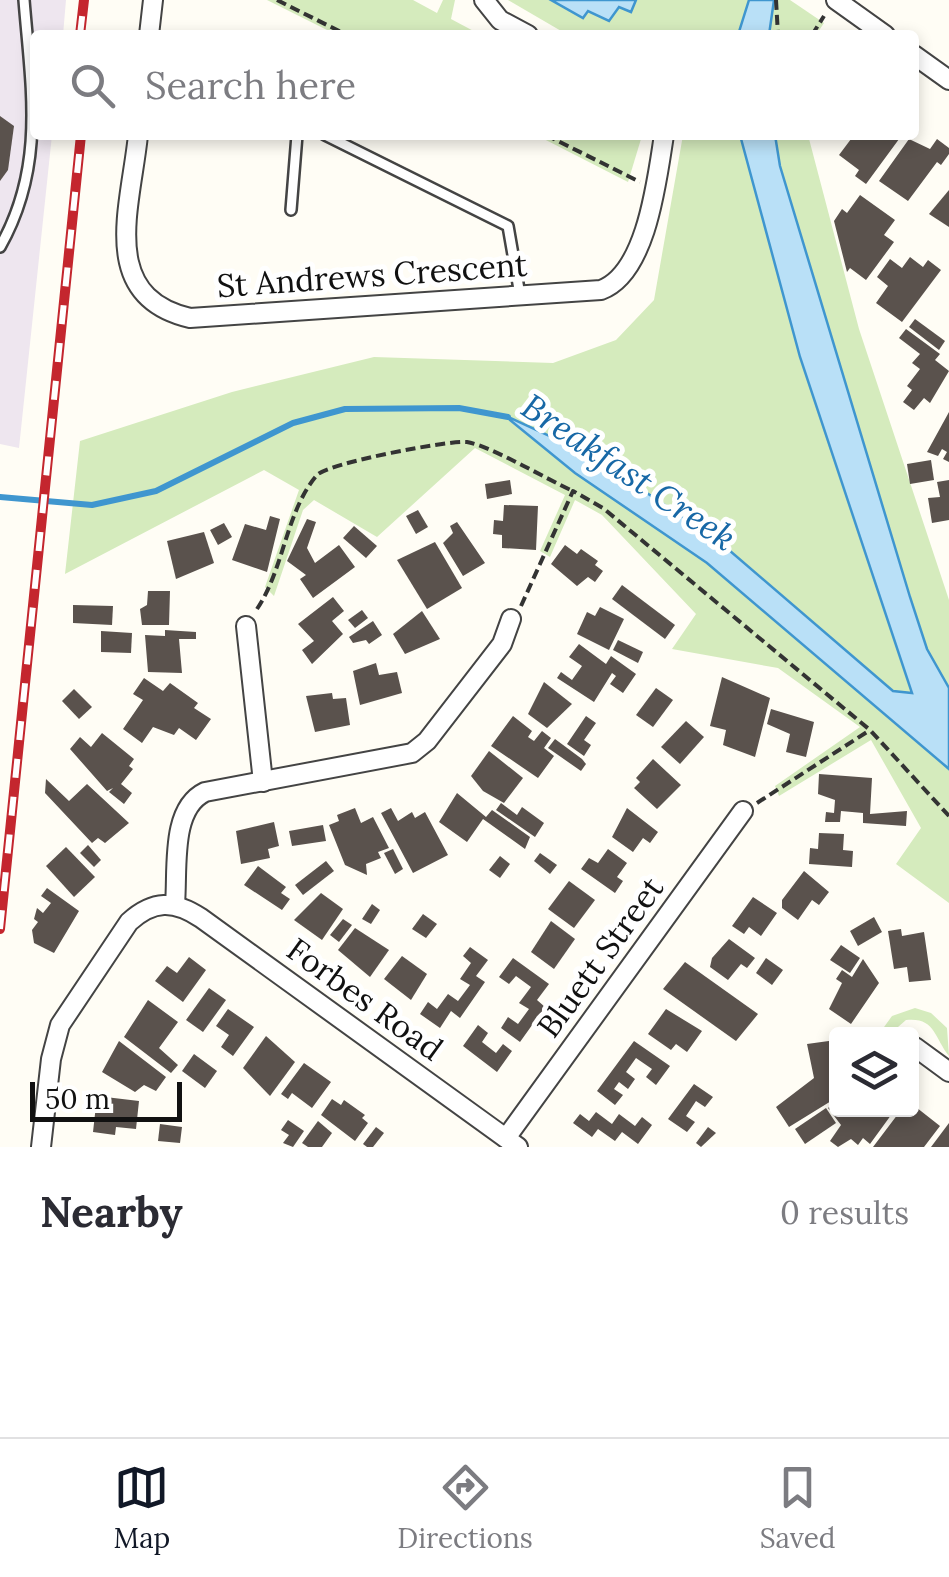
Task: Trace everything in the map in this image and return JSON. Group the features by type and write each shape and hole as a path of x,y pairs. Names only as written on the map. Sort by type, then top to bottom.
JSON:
{"street":[{"path":"150,30 153,0"},
{"path":"484,0 500,20 519,30"},
{"path":"836,0 878,30"},
{"path":"919,59 949,80"},
{"name":"St Andrews Crescent","path":"137,140 126,252 129,274 151,303 190,318 615,285 635,259 663,140"},
{"path":"41,1147 51,1058 69,1007 129,922 144,909 175,904 182,820 192,798 412,753 427,741 502,644 511,619"},
{"path":"246,626 263,782"},
{"name":"Bluett Street","path":"512,1143 743,810"},
{"name":"Forbes Road","path":"175,904 201,918 512,1143"},
{"path":"919,1050 949,1072"}],"lane":[{"path":"24,0 30,112"},
{"path":"0,247 26,192 31,140"},
{"path":"291,210 296,140"},
{"path":"335,140 508,226 520,295"}],"path":[{"path":"277,0 337,30"},
{"path":"776,0 778,30"},
{"path":"815,30 824,16"},
{"path":"556,140 653,188"},
{"path":"246,626 268,593 305,495 319,472 341,462 467,442 603,508 870,730 949,816"},
{"path":"526,599 573,491"},
{"path":"772,794 870,730"}],"shaded area":[{"path":"0,0 66,0 63,30 30,30 30,140 51,140 19,448 0,444"}],"green space":[{"path":"267,0 413,0 437,13 443,0 455,0 451,19 472,30 327,30"},
{"path":"508,0 790,0 824,23 819,30 559,30"},
{"path":"546,140 641,140 628,182"},
{"path":"682,140 809,140 859,329 949,600 949,903 896,864 921,828 871,740 779,796 775,786 860,727 778,668 672,649 696,614 602,515 575,500 550,557 540,551 565,495 475,448 377,537 314,500 303,510 274,596 265,587 299,490 264,470 65,574 80,441 232,392 374,357 553,363 616,340 654,300"},
{"path":"915,1008 931,1013 947,1028 949,1056 933,1030 923,1022 906,1020 898,1027 884,1027 892,1016"}],"water":[{"path":"551,0 636,0 631,12 619,7 609,21 588,11 583,18"},
{"path":"749,0 774,0 770,30 740,30"},
{"path":"741,140 776,140 780,166 910,597 927,649 949,688 949,769 707,563 575,473 504,415 591,455 722,544 893,691 912,693 800,357"}],"building":[{"path":"0,116 14,126 8,170 0,181"},
{"path":"937,139 949,148 941,165 937,162 908,201 879,181 908,140 930,149"},
{"path":"850,140 898,140 866,184 855,176 859,170 839,155"},
{"path":"949,190 949,227 929,214"},
{"path":"860,195 895,220 884,235 894,242 866,280 850,268 847,272 834,221 842,209 847,213"},
{"path":"910,257 923,267 928,260 941,270 902,322 876,303 888,286 877,277 890,259 902,268"},
{"path":"915,319 945,341 939,350 909,327"},
{"path":"906,329 940,354 935,360 949,371 930,403 924,398 914,410 903,402 912,390 907,386 920,369 912,363 920,354 899,338"},
{"path":"949,412 949,462 943,459 947,452 942,449 938,456 927,452"},
{"path":"931,460 934,480 910,484 907,464"},
{"path":"510,480 512,494 487,499 485,484"},
{"path":"949,480 949,520 932,523 928,498 940,497 937,482"},
{"path":"504,505 538,506 536,550 502,548 502,535 493,534 494,520 503,521"},
{"path":"418,510 428,527 416,534 406,516"},
{"path":"270,516 280,519 267,572 232,560 245,524 266,530"},
{"path":"307,519 316,522 307,548 315,563 339,545 355,567 313,598 300,579 306,575 287,561"},
{"path":"457,522 485,563 463,576 443,543 453,533 450,526"},
{"path":"224,523 232,537 218,545 210,530"},
{"path":"354,526 377,546 366,558 343,538"},
{"path":"204,532 214,563 176,579 167,541"},
{"path":"435,542 462,588 427,609 397,560"},
{"path":"565,545 577,554 581,549 598,561 595,565 603,571 595,582 588,577 577,586 551,564"},
{"path":"622,585 675,625 665,639 612,599"},
{"path":"148,591 170,591 169,625 142,625 140,609 147,605"},
{"path":"333,597 344,611 332,621 343,634 312,664 302,650 314,641 298,624"},
{"path":"73,605 113,606 112,625 73,623"},
{"path":"600,607 624,619 609,650 577,634 587,612 595,616"},
{"path":"362,610 368,618 355,628 348,620"},
{"path":"422,611 440,639 405,654 393,634"},
{"path":"373,621 382,635 369,644 366,640 353,643 349,637"},
{"path":"165,630 196,632 196,639 179,639 182,673 148,672 145,635 165,636"},
{"path":"101,631 132,633 131,653 101,652"},
{"path":"618,640 643,652 638,663 613,650"},
{"path":"579,644 606,664 611,656 636,674 623,693 610,684 616,676 612,673 594,702 557,678 561,672 572,680 582,666 569,657"},
{"path":"376,663 379,675 397,672 402,693 360,705 353,671"},
{"path":"722,677 770,698 755,757 723,745 726,730 710,726"},
{"path":"144,678 163,691 170,683 198,703 194,708 211,719 196,740 179,728 174,735 153,727 142,743 123,729 143,700 133,694"},
{"path":"544,682 572,704 547,728 528,714"},
{"path":"656,688 673,700 653,727 636,715"},
{"path":"74,689 92,707 79,719 62,701"},
{"path":"332,693 333,699 346,698 350,725 315,732 306,696"},
{"path":"771,709 814,722 806,757 786,752 790,734 767,724"},
{"path":"513,716 532,731 528,737 534,741 542,731 551,738 544,748 554,756 538,778 491,746"},
{"path":"586,716 596,723 584,740 591,745 584,756 567,744"},
{"path":"686,721 704,737 680,764 661,747"},
{"path":"102,733 134,759 129,766 133,769 121,784 132,793 124,804 109,792 113,788 107,791 70,749 80,737 91,747"},
{"path":"555,739 582,759 586,764 581,771 548,748"},
{"path":"489,751 523,778 504,803 483,791 471,776"},
{"path":"653,759 681,785 657,809 634,788 640,782 636,778"},
{"path":"819,774 872,778 870,814 907,811 906,826 863,823 863,813 841,811 840,822 825,822 826,812 834,813 835,800 818,794"},
{"path":"46,779 69,801 87,784 129,823 105,843 98,838 92,843 45,793"},
{"path":"457,793 486,817 492,810 530,837 525,849 483,819 467,842 439,822"},
{"path":"501,803 517,815 522,807 544,823 535,837 496,810"},
{"path":"355,808 361,823 373,817 389,848 378,852 381,858 366,864 367,875 345,865 329,825 339,821 337,815"},
{"path":"391,808 398,821 412,812 415,818 425,812 448,855 413,873 381,813"},
{"path":"627,808 658,832 650,843 643,838 633,852 612,837"},
{"path":"274,822 279,846 268,849 270,858 241,864 236,831"},
{"path":"323,825 326,841 292,846 289,831"},
{"path":"819,833 844,834 843,850 853,851 852,867 809,864 810,848 818,849"},
{"path":"88,845 101,860 94,867 80,853"},
{"path":"66,847 95,877 74,897 46,866"},
{"path":"393,849 403,869 395,874 384,853"},
{"path":"608,849 627,863 617,877 623,881 615,893 581,869 589,858 598,863"},
{"path":"540,853 557,865 550,874 534,861"},
{"path":"500,856 510,864 500,878 489,870"},
{"path":"326,861 334,871 303,895 295,885"},
{"path":"258,866 286,887 281,893 290,899 282,910 244,885"},
{"path":"804,871 829,892 819,905 812,900 798,920 782,908 782,900"},
{"path":"569,881 595,900 574,928 548,909"},
{"path":"47,888 79,911 54,953 34,943 32,930 38,922 34,919 37,908 43,913 51,903 41,896"},
{"path":"321,893 343,909 322,940 294,920"},
{"path":"753,897 777,913 761,936 749,927 744,934 732,926"},
{"path":"372,904 380,910 371,924 362,919"},
{"path":"423,914 437,924 426,938 412,929"},
{"path":"874,917 882,932 858,946 850,931"},
{"path":"343,919 352,925 339,942 330,935"},
{"path":"551,921 575,939 554,969 531,952"},
{"path":"355,928 389,950 370,977 338,950"},
{"path":"901,929 902,936 924,932 931,980 909,982 907,967 894,969 888,931"},
{"path":"729,939 755,958 747,968 741,964 728,980 710,967 712,958"},
{"path":"841,945 860,958 850,973 830,960"},
{"path":"470,947 488,960 476,976 485,982 460,1018 451,1011 440,1028 420,1014 428,1002 437,1009 448,994 458,1001 470,985 460,979 471,963 463,956"},
{"path":"402,956 427,974 411,1000 384,979"},
{"path":"189,957 206,970 183,1002 155,981 167,966 177,973"},
{"path":"513,958 549,984 537,1000 545,1007 520,1042 501,1028 508,1017 518,1024 529,1009 519,1003 531,987 516,976 509,984 499,977"},
{"path":"766,958 783,970 772,985 756,973"},
{"path":"863,959 879,983 851,1024 829,1009 842,983 836,979 842,970 852,977"},
{"path":"685,962 758,1014 736,1041 663,989"},
{"path":"209,988 226,1000 203,1032 186,1020"},
{"path":"148,1000 178,1022 159,1048 178,1065 171,1073 124,1037"},
{"path":"228,1009 254,1027 233,1056 221,1047 229,1035 216,1026"},
{"path":"666,1009 702,1031 687,1052 676,1044 671,1050 648,1034"},
{"path":"478,1025 488,1033 482,1042 496,1053 503,1044 512,1051 497,1072 463,1046"},
{"path":"266,1036 295,1062 270,1096 243,1068"},
{"path":"119,1041 166,1077 156,1091 144,1085 135,1092 102,1072"},
{"path":"634,1041 670,1066 656,1085 646,1077 652,1069 636,1058 626,1072 635,1079 628,1089 619,1082 614,1089 623,1095 615,1105 597,1091"},
{"path":"829,1041 829,1102 789,1127 776,1107 814,1078 807,1044"},
{"path":"194,1054 217,1071 205,1088 182,1071"},
{"path":"304,1063 331,1082 312,1108 292,1093 288,1099 281,1094"},
{"path":"694,1084 713,1097 705,1107 696,1101 686,1116 695,1122 687,1132 668,1119"},
{"path":"97,1096 139,1101 136,1129 116,1127 115,1135 93,1132"},
{"path":"332,1099 341,1105 344,1100 365,1115 362,1118 368,1123 355,1141 321,1115"},
{"path":"826,1108 836,1123 805,1144 795,1129"},
{"path":"919,1110 940,1126 924,1147 873,1147 896,1117 919,1117"},
{"path":"596,1112 612,1124 619,1114 635,1126 642,1117 652,1125 638,1144 622,1132 615,1141 598,1129 592,1137 573,1123 580,1114 589,1121"},
{"path":"835,1117 890,1117 870,1144 863,1138 858,1145 851,1139 838,1147 830,1141 841,1125"},
{"path":"288,1120 304,1131 293,1147 283,1143 289,1135 281,1130"},
{"path":"318,1121 332,1133 322,1147 308,1147 302,1143"},
{"path":"949,1123 949,1147 931,1147"},
{"path":"160,1124 182,1127 180,1143 158,1141"},
{"path":"376,1127 384,1133 373,1147 367,1147 363,1144"},
{"path":"708,1127 716,1133 701,1147 696,1143"}],"waterway":[{"name":"Breakfast Creek","path":"0,497 92,505 156,491 293,423 345,409 459,408 508,417"}],"railway":[{"path":"81,30 84,0"},
{"path":"0,929 80,140"}]}
